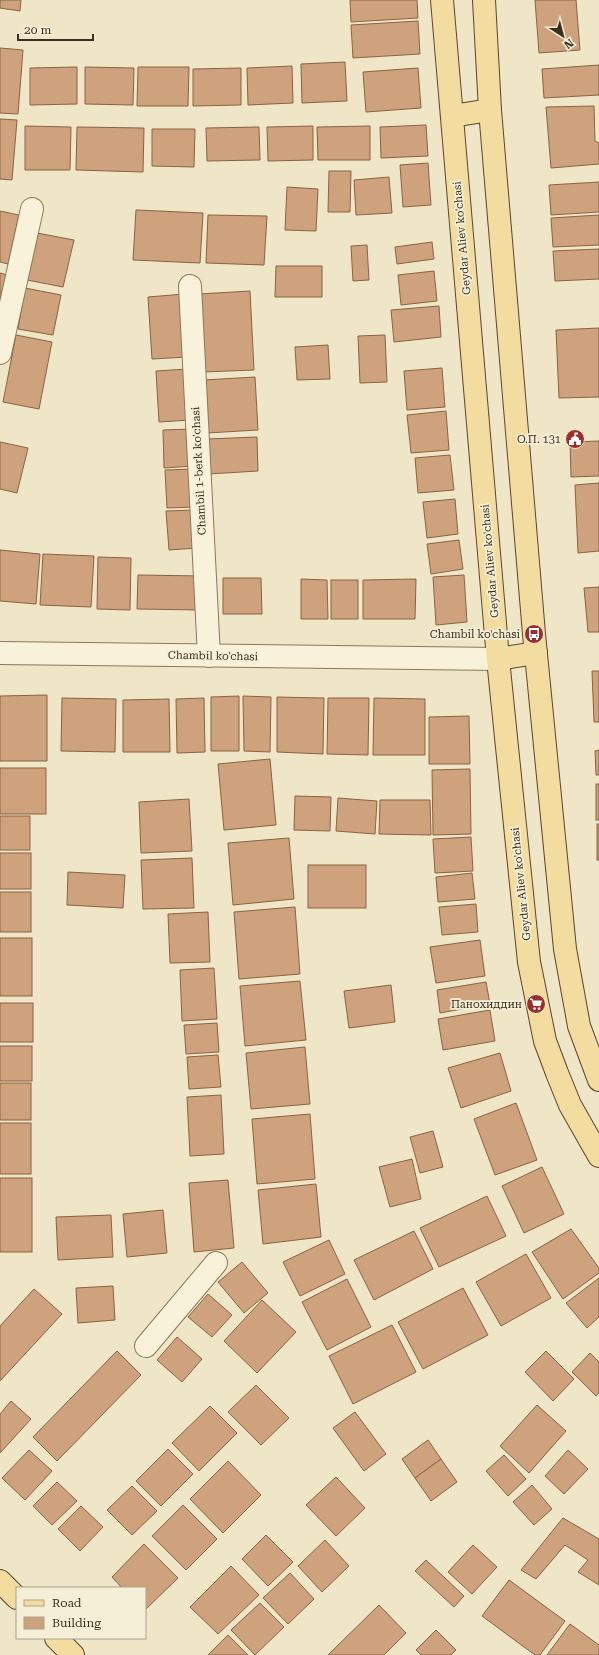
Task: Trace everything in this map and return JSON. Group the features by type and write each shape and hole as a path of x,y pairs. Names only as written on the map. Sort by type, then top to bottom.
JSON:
{"main road":[{"name":"Geydar Aliev ko'chasi","path":"442,0 498,659 529,962 545,1040 556,1073 570,1105 599,1156"},
{"path":"484,0 490,110 536,653 564,949 579,1026 599,1080"},
{"path":"452,116 490,110"},
{"path":"498,659 536,653"},
{"path":"57,1639 73,1655"}],"street":[{"path":"0,353 32,209"},
{"name":"Chambil 1-berk ko'chasi","path":"190,286 209,656"},
{"name":"Chambil ko'chasi","path":"0,653 498,659"},
{"path":"146,1346 216,1263"}],"building":[{"path":"0,0 21,0 20,11 0,8"},
{"path":"350,0 417,0 418,18 351,22"},
{"path":"535,0 576,0 580,50 539,53"},
{"path":"418,21 420,54 353,58 351,25"},
{"path":"0,48 23,50 18,114 0,113"},
{"path":"345,62 347,101 302,103 301,64"},
{"path":"599,65 599,95 544,98 542,69"},
{"path":"292,66 293,103 248,105 247,68"},
{"path":"77,67 77,104 30,105 30,68"},
{"path":"85,67 134,68 133,105 85,104"},
{"path":"138,67 189,67 188,106 137,106"},
{"path":"241,68 241,105 193,106 193,69"},
{"path":"418,68 421,108 366,112 363,72"},
{"path":"594,106 595,141 599,143 599,164 551,168 546,107"},
{"path":"0,119 17,120 12,180 0,179"},
{"path":"426,125 428,156 381,158 380,127"},
{"path":"25,126 71,127 70,170 25,170"},
{"path":"313,126 313,160 268,161 267,127"},
{"path":"370,126 370,160 318,160 317,127"},
{"path":"77,127 144,128 143,172 76,170"},
{"path":"259,127 260,160 207,161 206,128"},
{"path":"152,129 195,129 194,167 152,166"},
{"path":"428,163 431,205 403,207 400,165"},
{"path":"329,171 351,171 350,212 328,212"},
{"path":"389,177 392,213 356,215 354,180"},
{"path":"599,182 599,212 551,215 549,185"},
{"path":"287,187 318,189 316,231 285,230"},
{"path":"136,210 203,213 200,263 133,260"},
{"path":"0,211 19,215 8,264 0,262"},
{"path":"208,215 267,216 264,265 206,263"},
{"path":"599,215 599,245 553,247 551,218"},
{"path":"37,233 74,240 63,287 27,280"},
{"path":"432,242 434,259 397,264 395,247"},
{"path":"367,245 369,280 353,281 351,246"},
{"path":"599,249 599,279 555,281 553,251"},
{"path":"276,266 322,266 322,297 275,297"},
{"path":"434,271 437,301 401,305 398,275"},
{"path":"0,273 7,275 0,307"},
{"path":"25,288 61,295 53,335 18,329"},
{"path":"250,291 254,370 203,372 199,294"},
{"path":"184,294 187,357 152,359 148,297"},
{"path":"439,306 441,337 394,342 391,310"},
{"path":"599,328 599,397 559,398 556,330"},
{"path":"16,335 52,342 39,409 3,402"},
{"path":"385,335 387,382 360,383 358,336"},
{"path":"328,345 330,379 297,380 295,347"},
{"path":"442,368 445,407 407,410 404,371"},
{"path":"187,369 190,420 159,422 156,371"},
{"path":"255,377 258,430 207,433 204,380"},
{"path":"446,411 449,450 411,453 407,415"},
{"path":"191,429 193,466 164,468 163,430"},
{"path":"257,437 258,471 209,474 207,439"},
{"path":"599,441 599,476 571,477 570,442"},
{"path":"0,442 28,448 17,493 0,489"},
{"path":"450,455 454,490 418,493 415,458"},
{"path":"194,469 195,507 167,508 165,470"},
{"path":"599,483 599,551 578,553 575,485"},
{"path":"455,499 458,534 427,538 423,502"},
{"path":"195,510 197,548 169,550 166,511"},
{"path":"459,540 463,569 431,574 427,544"},
{"path":"0,550 40,554 36,604 0,601"},
{"path":"43,554 94,556 91,607 40,605"},
{"path":"98,557 131,558 130,610 97,609"},
{"path":"138,575 202,576 201,610 137,609"},
{"path":"464,575 467,622 436,625 433,577"},
{"path":"223,578 261,578 262,614 223,614"},
{"path":"301,579 327,580 328,619 301,619"},
{"path":"416,579 415,619 363,619 363,580"},
{"path":"331,580 358,580 358,619 331,619"},
{"path":"599,587 599,632 588,632 584,588"},
{"path":"592,671 599,671 599,722 594,722"},
{"path":"47,695 47,761 0,761 0,696"},
{"path":"239,696 239,751 211,751 211,697"},
{"path":"243,696 271,697 270,752 244,751"},
{"path":"277,697 324,698 323,754 277,752"},
{"path":"62,698 116,699 115,752 61,751"},
{"path":"204,698 205,752 177,753 176,699"},
{"path":"328,698 369,698 368,755 327,754"},
{"path":"374,698 425,699 425,755 373,755"},
{"path":"169,699 170,752 123,752 123,700"},
{"path":"469,716 470,764 429,764 429,717"},
{"path":"599,750 599,775 596,775 595,751"},
{"path":"270,759 276,825 224,830 218,764"},
{"path":"0,768 46,768 46,814 0,814"},
{"path":"470,769 471,834 433,835 432,770"},
{"path":"596,784 599,784 599,820 596,820"},
{"path":"295,796 331,797 330,831 294,830"},
{"path":"338,798 377,801 375,834 336,831"},
{"path":"189,799 192,851 141,853 139,802"},
{"path":"380,800 430,800 431,835 379,834"},
{"path":"0,816 30,816 30,850 0,850"},
{"path":"597,824 599,824 599,860 597,860"},
{"path":"471,837 473,871 435,873 433,839"},
{"path":"289,838 294,899 233,905 228,843"},
{"path":"0,853 31,853 31,889 0,889"},
{"path":"192,858 194,908 143,909 141,860"},
{"path":"308,865 366,865 366,908 308,908"},
{"path":"68,872 125,875 123,908 67,905"},
{"path":"472,873 475,899 438,902 436,877"},
{"path":"0,892 31,892 31,932 0,932"},
{"path":"476,904 478,932 442,935 439,907"},
{"path":"295,907 300,974 239,979 234,912"},
{"path":"208,912 210,962 170,963 168,914"},
{"path":"0,938 32,938 32,996 0,996"},
{"path":"480,940 485,976 436,983 430,947"},
{"path":"214,968 217,1019 182,1021 180,970"},
{"path":"300,981 306,1040 245,1046 240,986"},
{"path":"486,982 490,1004 440,1013 437,990"},
{"path":"391,985 395,1022 349,1028 344,991"},
{"path":"0,1003 33,1003 33,1042 0,1042"},
{"path":"490,1010 495,1041 443,1050 438,1019"},
{"path":"217,1023 219,1052 186,1054 184,1025"},
{"path":"0,1046 32,1046 32,1081 0,1081"},
{"path":"305,1047 310,1104 251,1109 246,1053"},
{"path":"500,1053 511,1091 461,1108 448,1068"},
{"path":"218,1055 221,1087 189,1089 187,1057"},
{"path":"0,1083 31,1083 31,1120 0,1120"},
{"path":"221,1095 224,1154 190,1156 187,1097"},
{"path":"516,1103 537,1160 495,1175 474,1119"},
{"path":"310,1114 315,1179 257,1184 252,1119"},
{"path":"0,1123 31,1123 31,1174 0,1174"},
{"path":"433,1131 443,1167 420,1173 410,1137"},
{"path":"412,1159 421,1199 390,1207 379,1167"},
{"path":"542,1167 564,1214 524,1233 502,1186"},
{"path":"0,1178 32,1178 32,1252 0,1252"},
{"path":"228,1180 234,1248 194,1252 189,1183"},
{"path":"316,1184 321,1237 263,1244 258,1190"},
{"path":"487,1196 506,1236 439,1267 420,1228"},
{"path":"163,1210 167,1253 127,1257 123,1214"},
{"path":"111,1215 113,1257 58,1260 56,1217"},
{"path":"571,1229 599,1268 599,1273 563,1299 532,1252"},
{"path":"414,1231 433,1269 374,1300 354,1260"},
{"path":"329,1240 345,1274 300,1296 283,1262"},
{"path":"526,1254 551,1298 501,1326 476,1282"},
{"path":"242,1262 268,1293 244,1313 218,1282"},
{"path":"599,1278 599,1317 587,1328 566,1303"},
{"path":"347,1279 371,1327 327,1350 302,1302"},
{"path":"113,1286 115,1320 78,1323 76,1288"},
{"path":"463,1288 488,1335 423,1369 398,1322"},
{"path":"34,1289 62,1314 0,1381 0,1326"},
{"path":"208,1294 232,1315 212,1337 188,1317"},
{"path":"262,1300 296,1332 257,1373 224,1341"},
{"path":"392,1325 416,1372 353,1404 329,1356"},
{"path":"177,1337 202,1359 182,1382 157,1360"},
{"path":"117,1351 141,1375 57,1461 33,1437"},
{"path":"546,1351 574,1379 553,1401 525,1372"},
{"path":"590,1353 599,1362 599,1393 596,1396 572,1372"},
{"path":"256,1385 289,1418 261,1445 228,1412"},
{"path":"11,1401 31,1419 0,1453 0,1414"},
{"path":"537,1405 566,1431 529,1473 500,1446"},
{"path":"210,1406 237,1433 199,1471 172,1443"},
{"path":"355,1412 386,1454 364,1471 333,1428"},
{"path":"428,1440 441,1459 415,1478 402,1459"},
{"path":"168,1449 193,1474 161,1506 136,1481"},
{"path":"29,1450 52,1471 25,1500 2,1478"},
{"path":"568,1450 588,1469 564,1494 545,1476"},
{"path":"504,1455 526,1479 508,1496 486,1471"},
{"path":"441,1459 457,1482 431,1501 415,1478"},
{"path":"228,1461 261,1495 223,1533 190,1499"},
{"path":"336,1477 365,1508 336,1536 306,1505"},
{"path":"57,1482 77,1501 52,1525 33,1506"},
{"path":"532,1485 552,1509 534,1525 513,1502"},
{"path":"132,1486 157,1511 132,1535 107,1510"},
{"path":"183,1505 217,1539 186,1570 152,1536"},
{"path":"81,1506 103,1527 80,1551 58,1529"},
{"path":"563,1518 599,1539 599,1585 578,1572 588,1560 565,1545 536,1579 521,1570"},
{"path":"266,1535 293,1562 268,1586 242,1559"},
{"path":"325,1540 349,1566 322,1592 298,1566"},
{"path":"144,1544 178,1578 146,1609 146,1587 121,1587 112,1577"},
{"path":"473,1545 497,1567 472,1594 448,1572"},
{"path":"426,1560 464,1596 454,1607 415,1571"},
{"path":"231,1566 259,1595 218,1634 190,1607"},
{"path":"290,1573 314,1599 288,1624 263,1598"},
{"path":"509,1580 565,1621 540,1655 535,1655 482,1616"},
{"path":"260,1603 284,1627 255,1655 231,1630"},
{"path":"379,1605 406,1633 384,1655 328,1655"},
{"path":"570,1624 599,1645 599,1655 547,1655"},
{"path":"436,1630 456,1650 451,1655 421,1655 416,1650"},
{"path":"228,1635 248,1655 208,1655"}],"place":[{"name":"О.П. 131","path":"575,439"},
{"name":"Chambil ko'chasi","path":"534,634"},
{"name":"Панохиддин","path":"536,1004"}]}
